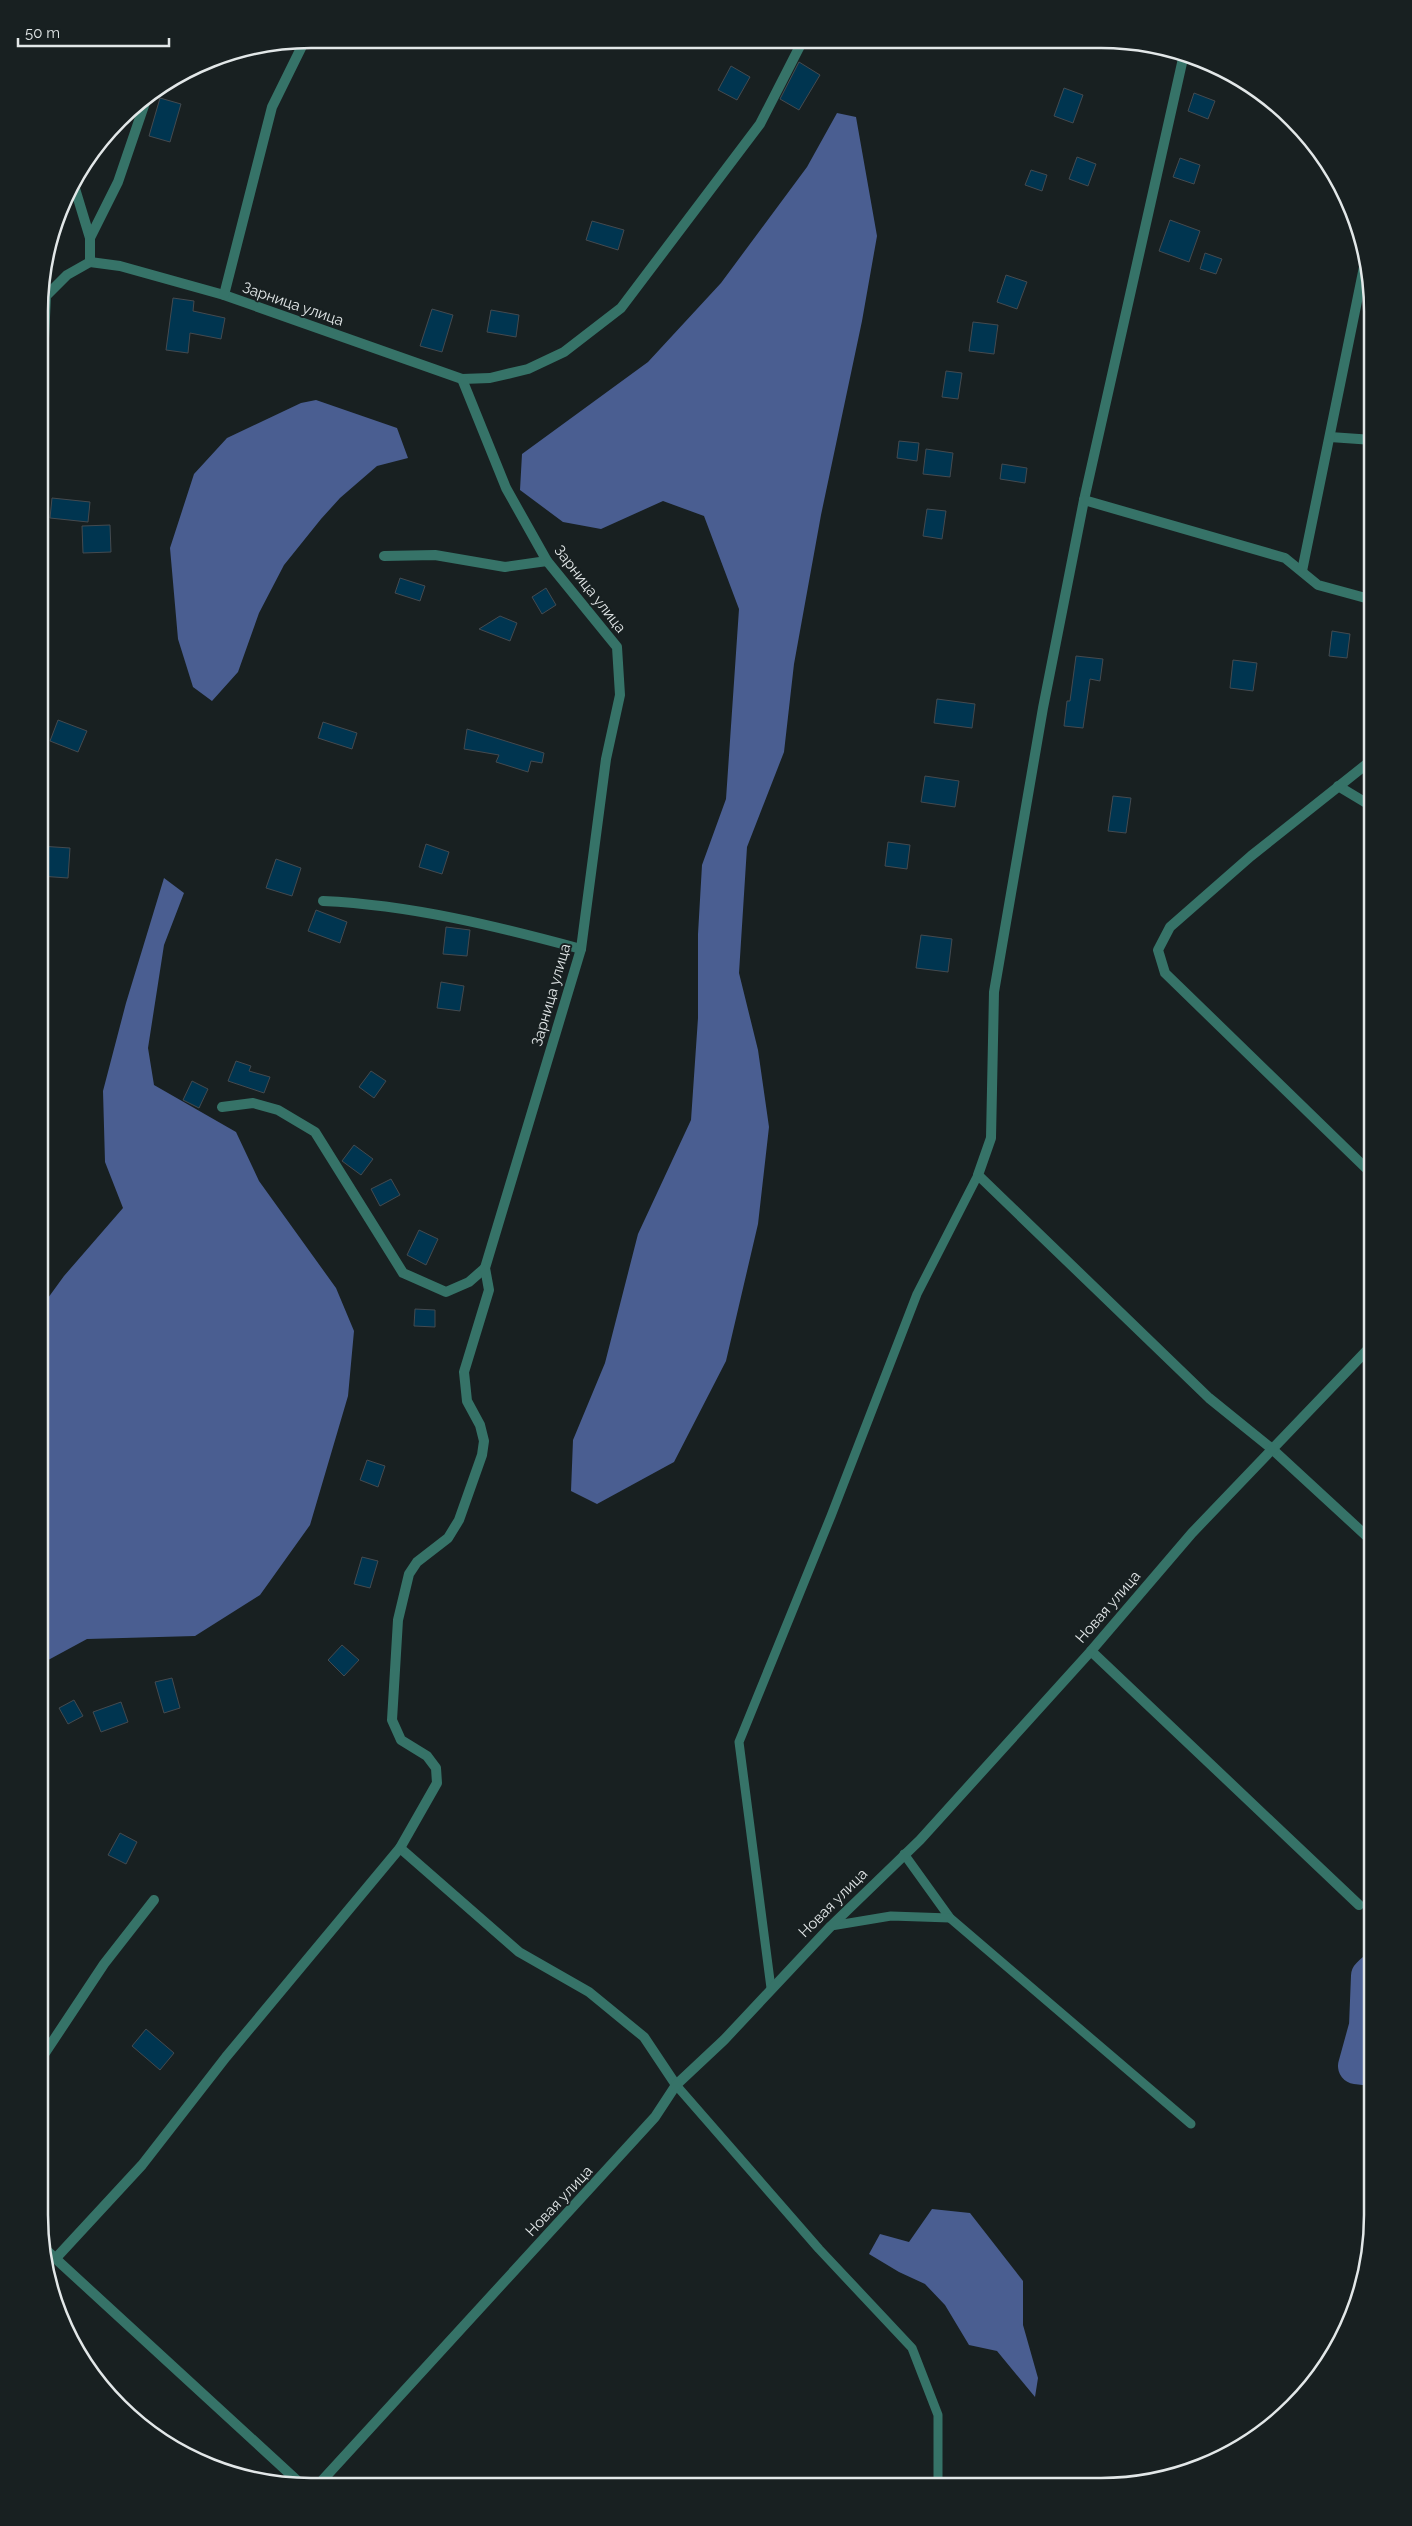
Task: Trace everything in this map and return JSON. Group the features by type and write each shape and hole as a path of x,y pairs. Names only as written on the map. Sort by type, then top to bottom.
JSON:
{"street":[{"path":"224,296 272,108 300,48"},
{"path":"462,379 490,378 528,369 564,352 621,308 760,124 799,48"},
{"path":"1183,60 1084,500 1043,708 994,992 991,1138 978,1175 1209,1398 1271,1448 1364,1534"},
{"path":"90,238 118,182 143,108"},
{"path":"48,291 67,275 90,262 90,238 76,192"},
{"name":"Зарница улица","path":"90,262 120,266 224,296 462,379 506,488 547,561 617,647 620,695 606,759 581,948 484,1268"},
{"path":"1302,572 1362,277"},
{"path":"1330,437 1364,439"},
{"path":"1084,500 1285,558 1318,585 1364,598"},
{"path":"384,556 435,555 505,568 547,561"},
{"path":"1364,766 1251,856 1170,927 1158,950 1165,973 1364,1166"},
{"path":"1338,786 1364,802"},
{"path":"323,900 368,903 496,926 581,948"},
{"path":"222,1107 253,1103 278,1110 315,1132 403,1273 446,1292 469,1282 484,1268"},
{"path":"56,2258 142,2165 226,2057 400,1848 437,1783 436,1768 427,1756 401,1740 392,1720 398,1620 409,1574 416,1562 448,1538 459,1520 482,1454 484,1441 480,1425 467,1401 464,1372 489,1290 484,1268"},
{"name":"Новая улица","path":"324,2478 655,2117 676,2085 724,2040 831,1926 920,1840 1091,1651 1192,1534 1271,1448 1364,1353"},
{"path":"1091,1651 1359,1906"},
{"path":"400,1848 519,1952 588,1992 644,2038 676,2085"},
{"path":"47,2050 104,1964 154,1900"},
{"path":"51,2254 294,2478"}],"lane":[{"path":"771,1988 739,1742 831,1516 917,1294 978,1175"},
{"path":"904,1854 950,1918 1191,2124"},
{"path":"831,1926 891,1916 950,1918"},
{"path":"676,2085 819,2249 912,2348 938,2415 938,2478"}],"water":[{"path":"837,113 856,117 877,236 862,321 821,515 794,664 784,752 747,847 739,973 758,1050 769,1127 758,1224 726,1361 674,1462 597,1504 571,1491 573,1440 605,1363 638,1234 691,1120 698,1018 698,934 702,865 726,799 739,609 704,516 663,501 601,529 563,522 520,490 522,454 648,362 721,283 807,167"},
{"path":"316,400 397,428 408,458 377,466 340,498 321,519 284,565 259,613 238,672 212,701 193,687 178,639 170,548 194,474 227,438 301,403"},
{"path":"164,878 184,893 164,945 148,1048 154,1085 236,1132 259,1181 336,1288 354,1331 348,1396 310,1525 260,1595 195,1636 87,1639 47,1661 47,1299 64,1276 123,1208 105,1162 103,1091 126,1003"},
{"path":"932,2209 970,2213 1023,2281 1023,2325 1038,2378 1035,2397 997,2351 969,2345 945,2305 925,2284 899,2272 869,2254 880,2234 909,2242"}],"building":[{"path":"799,62 820,75 799,110 780,99"},
{"path":"731,66 750,77 737,100 718,90"},
{"path":"1064,88 1083,95 1073,123 1054,116"},
{"path":"1194,93 1215,101 1208,119 1188,111"},
{"path":"160,98 181,104 170,142 149,136"},
{"path":"1077,157 1096,164 1088,186 1069,179"},
{"path":"1180,158 1200,165 1194,184 1173,177"},
{"path":"1031,170 1047,175 1042,191 1025,185"},
{"path":"1170,220 1200,231 1189,262 1159,251"},
{"path":"592,221 624,230 618,250 586,240"},
{"path":"1205,253 1222,259 1216,274 1200,269"},
{"path":"1006,275 1027,282 1017,309 997,302"},
{"path":"173,298 194,301 193,311 225,318 221,339 190,333 188,353 166,350"},
{"path":"432,309 453,315 442,352 420,346"},
{"path":"491,310 519,315 516,337 487,332"},
{"path":"973,322 998,325 994,354 969,351"},
{"path":"946,371 962,373 958,399 942,397"},
{"path":"899,441 919,443 917,461 897,458"},
{"path":"926,449 953,453 950,477 923,474"},
{"path":"1002,464 1027,468 1025,483 1000,479"},
{"path":"52,498 90,502 88,522 50,518"},
{"path":"927,509 946,511 942,539 923,536"},
{"path":"110,525 111,552 83,553 82,526"},
{"path":"400,578 425,586 420,601 395,593"},
{"path":"546,588 556,605 542,614 532,597"},
{"path":"500,616 517,623 510,641 479,629"},
{"path":"1332,631 1350,634 1347,658 1329,656"},
{"path":"1076,656 1103,659 1100,681 1090,679 1083,728 1064,726 1067,701 1070,701"},
{"path":"1233,660 1257,663 1253,691 1230,688"},
{"path":"937,699 975,704 972,728 934,723"},
{"path":"58,720 87,731 78,752 50,741"},
{"path":"323,722 357,733 352,749 318,738"},
{"path":"467,729 544,753 542,763 531,761 528,772 496,762 499,755 464,749"},
{"path":"925,776 959,781 955,807 921,802"},
{"path":"1113,796 1131,798 1126,833 1108,831"},
{"path":"888,842 910,845 907,869 885,866"},
{"path":"426,844 449,852 442,874 419,867"},
{"path":"47,846 70,848 68,878 47,876"},
{"path":"276,859 301,868 292,896 266,888"},
{"path":"316,910 347,922 340,943 308,931"},
{"path":"446,927 470,930 467,956 443,954"},
{"path":"921,935 952,939 948,972 916,968"},
{"path":"441,982 464,986 460,1011 437,1008"},
{"path":"236,1061 251,1066 249,1071 270,1077 264,1093 228,1081"},
{"path":"371,1071 386,1081 374,1098 359,1087"},
{"path":"192,1081 208,1089 199,1108 183,1100"},
{"path":"354,1145 373,1159 361,1175 342,1161"},
{"path":"391,1179 400,1195 380,1206 371,1189"},
{"path":"419,1230 438,1239 426,1265 407,1255"},
{"path":"415,1309 435,1310 435,1327 414,1326"},
{"path":"367,1460 385,1466 378,1487 360,1480"},
{"path":"362,1557 378,1561 370,1588 354,1584"},
{"path":"342,1645 359,1660 344,1676 328,1660"},
{"path":"172,1678 180,1708 164,1713 155,1682"},
{"path":"74,1700 83,1716 68,1724 59,1708"},
{"path":"121,1702 128,1722 101,1732 93,1712"},
{"path":"120,1833 137,1842 126,1864 108,1855"},
{"path":"146,2029 174,2053 160,2070 132,2046"}],"waterway":[{"path":"1364,2037 1356,2066 1364,2067"}]}
